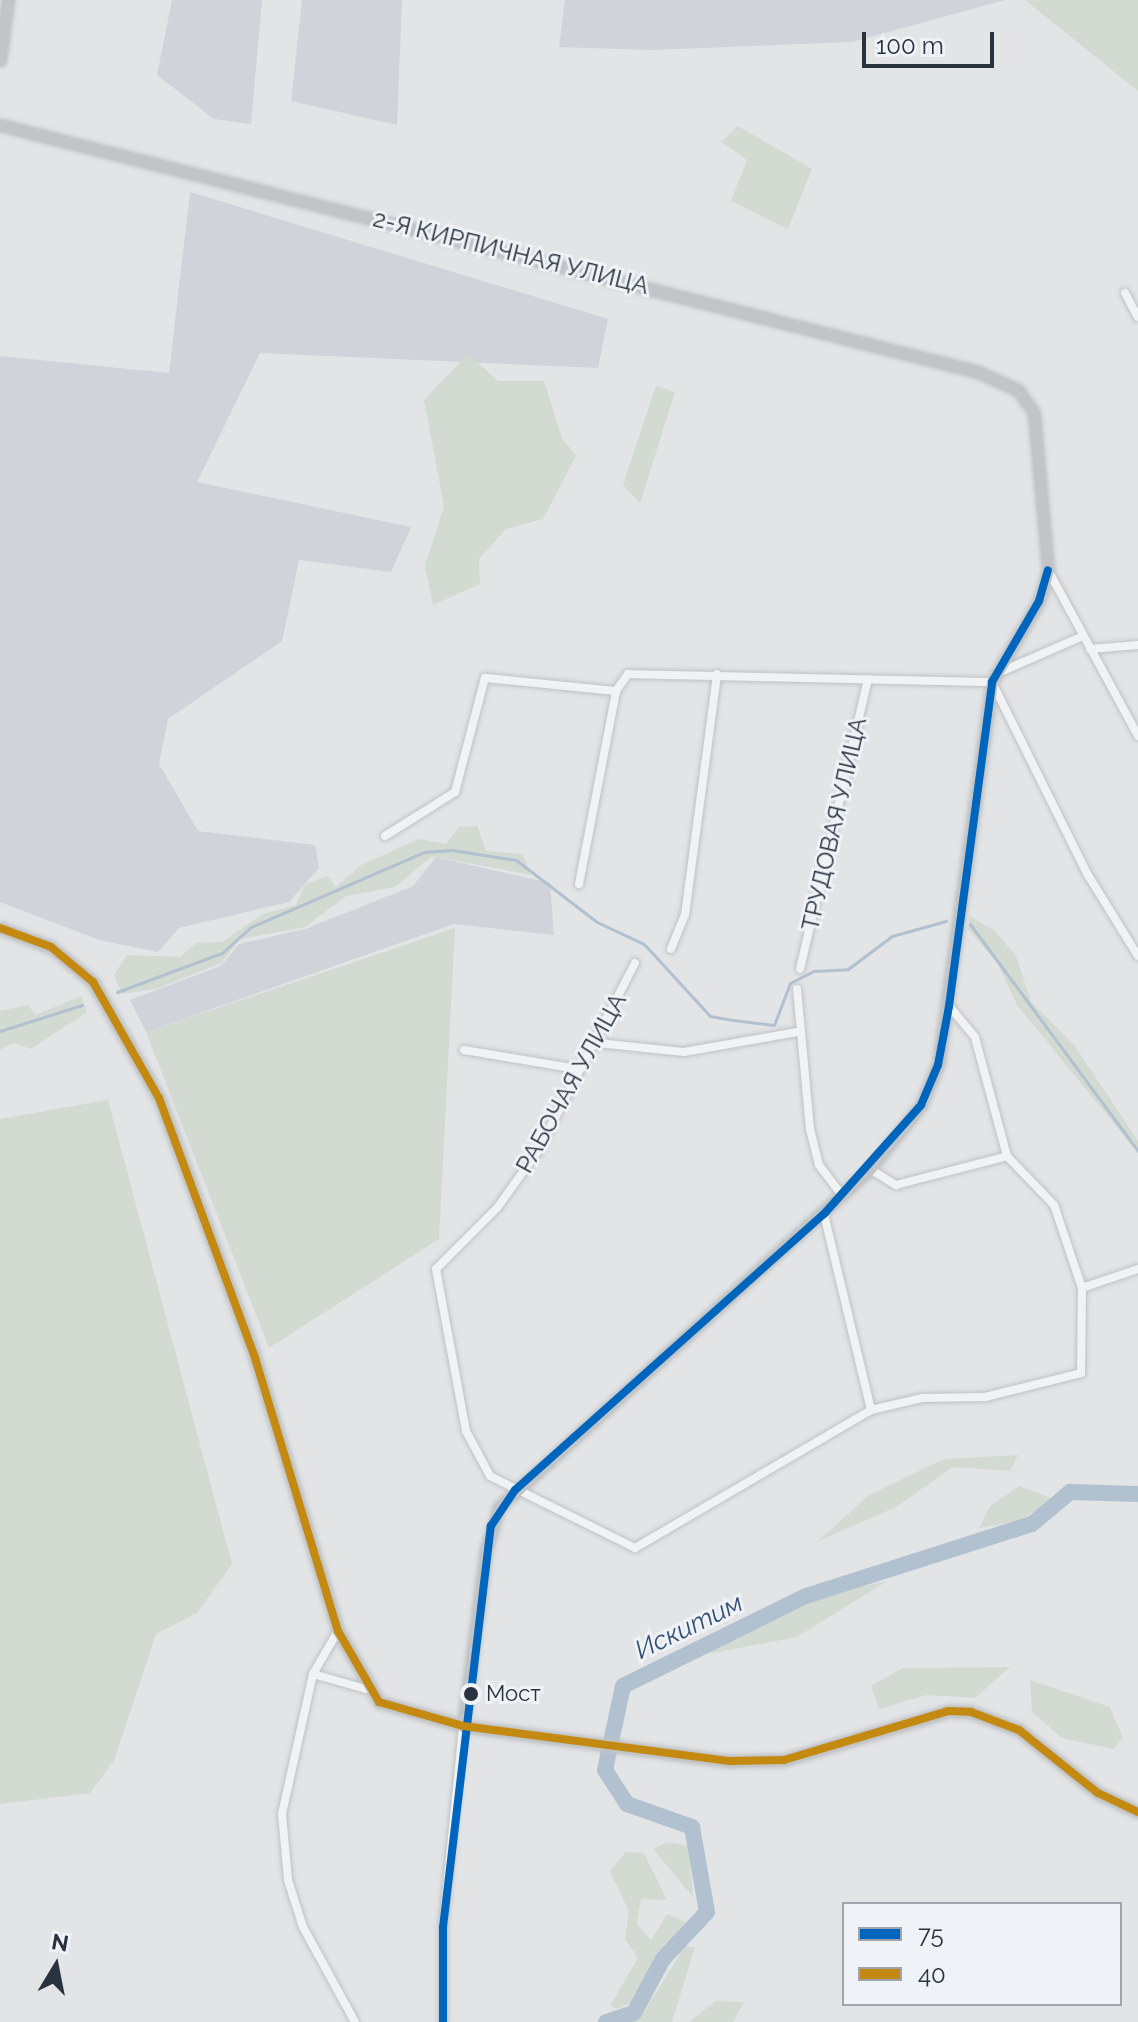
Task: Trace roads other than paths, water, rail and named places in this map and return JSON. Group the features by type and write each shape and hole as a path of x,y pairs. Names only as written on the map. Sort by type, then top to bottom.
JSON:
{"street":[{"path":"0,60 8,0"},
{"name":"2-Я КИРПИЧНАЯ УЛИЦА","path":"0,125 790,320 1018,390 1034,413 1044,462 1048,570"},
{"path":"1125,293 1138,317"},
{"path":"1048,570 1138,736"},
{"path":"443,2022 443,1927 463,1726 491,1526 515,1490 824,1214 870,1169 921,1105 938,1065 949,1006 994,678 1048,570"},
{"path":"579,884 616,691 628,674 868,680 994,678 1083,636"},
{"path":"1090,649 1138,645"},
{"path":"671,949 685,915 717,674"},
{"path":"385,836 455,792 485,678 616,691"},
{"path":"994,678 1088,875 1138,956"},
{"name":"ТРУДОВАЯ УЛИЦА","path":"800,969 868,680"},
{"path":"0,928 51,947 93,982 159,1098 255,1358 338,1631 366,1689"},
{"name":"РАБОЧАЯ УЛИЦА","path":"515,1490 490,1476 466,1431 436,1269 497,1208 538,1151 577,1069 598,1043 635,963"},
{"path":"797,989 797,1032 819,1165 842,1196"},
{"path":"515,1490 635,1548 871,1410 922,1398 985,1397 1081,1373 1082,1288 1054,1205 1007,1156 975,1037 949,1006"},
{"path":"598,1043 684,1052 797,1032"},
{"path":"464,1050 577,1069"},
{"path":"870,1169 896,1185 1007,1156"},
{"path":"824,1214 871,1410"},
{"path":"1082,1288 1138,1269"},
{"path":"338,1631 313,1674 282,1814 288,1880 303,1927 355,2022"},
{"path":"313,1674 366,1689 397,1710 463,1726 667,1757 784,1760 948,1711 971,1712 1019,1730 1098,1793 1138,1812"}],"waterway":[{"path":"117,992 222,953 251,927 424,852 452,850 516,860 597,922 644,944 710,1016 733,1020 774,1025 790,983 814,971 848,969 892,936 946,921"},
{"path":"970,924 1138,1151"},
{"path":"0,1031 82,1005"},
{"name":"Искитим","path":"606,2022 634,2013 663,1959 707,1912 692,1827 627,1804 605,1770 623,1686 806,1596 1032,1524 1070,1492 1138,1494"}],"place":[{"name":"Мост","path":"471,1694"}]}
